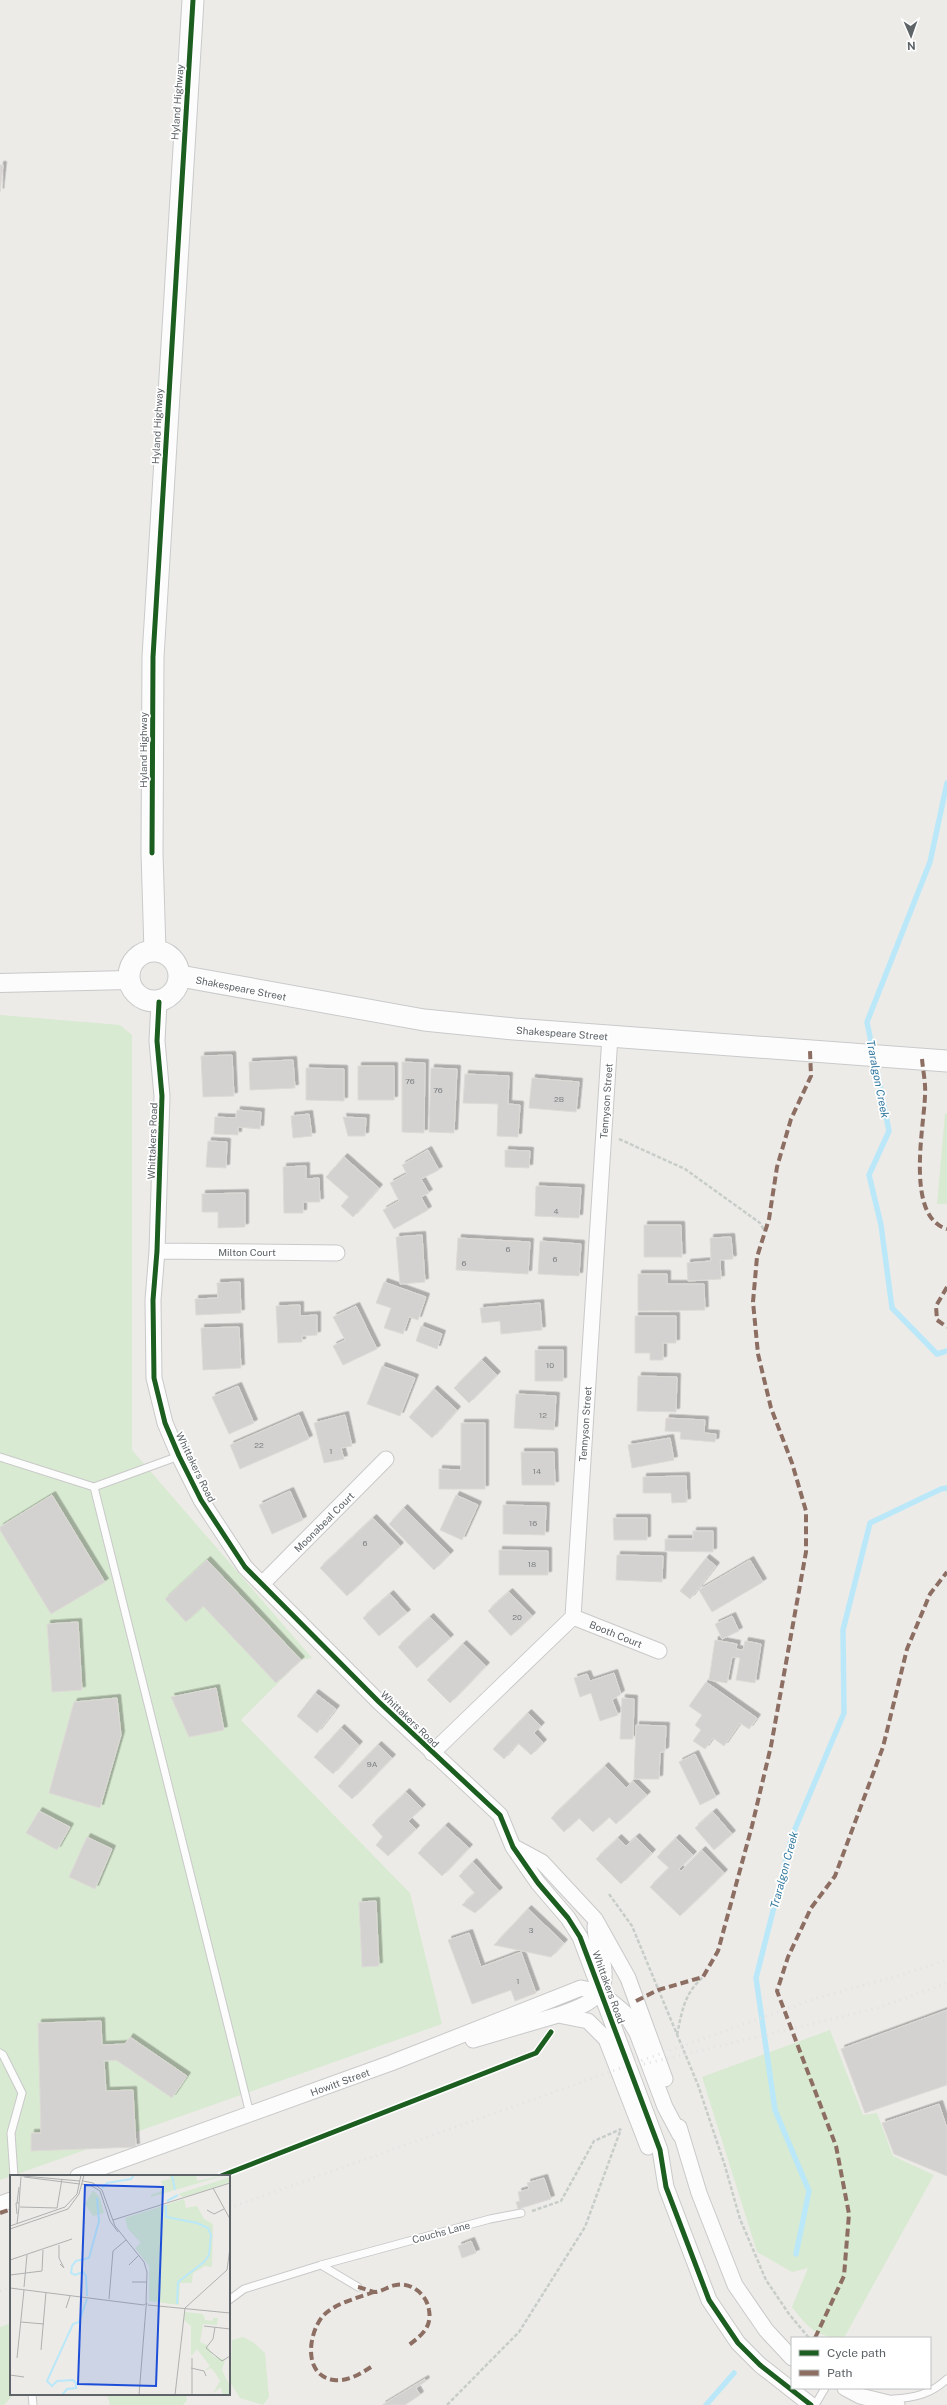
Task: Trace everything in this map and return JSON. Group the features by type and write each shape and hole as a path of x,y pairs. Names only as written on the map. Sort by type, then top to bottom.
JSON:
{"main road":[{"name":"Hyland Highway","path":"155,951 152,853 153,657 193,0"},
{"path":"149,951 155,951 173,958 178,967 180,976 179,985 174,993 159,1002 143,999 131,988 129,980 129,971 137,957 149,951"},
{"name":"Shakespeare Street","path":"180,976 424,1020 610,1036 947,1061"}],"street":[{"path":"0,983 129,980"},
{"name":"Whittakers Road","path":"159,1002 157,1041 162,1096 158,1251 153,1300 154,1378 165,1423 179,1456 201,1500 245,1567 432,1753 500,1815 514,1847 538,1883 568,1918 580,1937 660,2150 666,2187 710,2300 738,2343 760,2365 811,2405"},
{"name":"Tennyson Street","path":"573,1617 610,1036"},
{"name":"Milton Court","path":"158,1251 337,1253"},
{"name":"Moonabeal Court","path":"262,1584 386,1459"},
{"path":"432,1753 573,1617"},
{"name":"Booth Court","path":"573,1617 659,1651"},
{"name":"Whittakers Road","path":"514,1847 542,1862 595,1919 628,1978 676,2108 680,2135 699,2193 736,2285 766,2330 791,2357"},
{"path":"391,2063 558,2016 592,2002 600,1992 606,1974 595,1937 595,1919"},
{"path":"586,1952 581,1988 600,1992 625,2013 637,2033 665,2107 680,2135"},
{"name":"Howitt Street","path":"81,2175 391,2063 581,1988"},
{"path":"558,2016 588,2021 606,2038 651,2154 666,2187"},
{"path":"0,2204 10,2200"},
{"path":"847,2389 874,2400 897,2405"}],"lane":[{"path":"0,1458 94,1487 148,1469 179,1456"},
{"path":"94,1487 250,2115"},
{"path":"0,2053 22,2093 11,2133 14,2175"},
{"name":"Couchs Lane","path":"230,2299 244,2289 321,2265 490,2219 521,2213"},
{"path":"321,2265 358,2287"},
{"path":"874,2400 913,2398 932,2391 947,2379"},
{"path":"815,2405 824,2389"},
{"path":"32,2395 33,2405"}],"path":[{"path":"603,1137 612,1137 632,1144 685,1169 760,1223 765,1232"},
{"path":"609,1894 632,1926 698,2085 726,2166 740,2219 766,2280 789,2314 808,2337"},
{"path":"677,2035 682,2009 691,1988 703,1977"},
{"path":"447,2405 518,2332 585,2228 621,2129 594,2141 588,2149 561,2202 521,2213"}],"green space":[{"path":"0,1015 120,1025 132,1035 132,1450 312,1658 301,1660 241,1720 410,1893 442,2024 14,2175 10,2175 10,2176 0,2180"},
{"path":"945,1114 947,1114 947,1204 937,1204"},
{"path":"830,2030 863,2115 877,2113 893,2156 934,2175 845,2337 831,2337 820,2334 808,2326 792,2307 808,2268 792,2272 757,2252 702,2077"},
{"path":"10,2323 10,2395 13,2395 4,2405 0,2405 0,2327"},
{"path":"243,2337 253,2342 265,2353 269,2397 263,2405 240,2398 231,2384 232,2340"},
{"path":"107,2395 185,2395 187,2400 183,2405 110,2405"}],"building":[{"path":"0,165 3,165 0,192"},
{"path":"232,1055 234,1096 203,1097 201,1056"},
{"path":"293,1060 295,1088 250,1090 249,1062"},
{"path":"402,1062 425,1063 424,1133 402,1132"},
{"path":"358,1066 394,1066 394,1100 358,1100"},
{"path":"306,1068 344,1069 344,1101 306,1100"},
{"path":"431,1068 457,1069 454,1133 429,1132"},
{"path":"465,1074 509,1076 508,1104 520,1105 518,1137 497,1136 498,1104 463,1103"},
{"path":"532,1078 579,1082 576,1112 529,1108"},
{"path":"237,1110 261,1112 260,1129 238,1127 238,1135 214,1134 215,1117 236,1118"},
{"path":"309,1114 312,1136 293,1138 291,1116"},
{"path":"343,1117 366,1118 365,1136 348,1136"},
{"path":"208,1141 227,1142 226,1168 206,1167"},
{"path":"428,1150 439,1170 421,1179 429,1193 421,1197 428,1210 394,1229 383,1210 399,1201 390,1183 407,1174 402,1165"},
{"path":"505,1150 530,1151 529,1168 505,1167"},
{"path":"344,1157 379,1188 353,1217 341,1206 349,1197 326,1177"},
{"path":"306,1166 306,1179 319,1178 320,1202 303,1202 303,1213 284,1213 283,1167"},
{"path":"536,1186 581,1188 579,1218 535,1216"},
{"path":"245,1193 245,1227 218,1228 218,1212 202,1212 202,1194"},
{"path":"644,1225 681,1225 682,1257 644,1257"},
{"path":"422,1235 425,1282 400,1284 396,1237"},
{"path":"731,1237 733,1259 720,1260 721,1279 688,1281 687,1263 711,1261 710,1238"},
{"path":"458,1238 530,1242 528,1274 456,1270"},
{"path":"540,1241 581,1244 579,1276 538,1274"},
{"path":"638,1274 667,1274 667,1284 704,1284 705,1310 638,1311"},
{"path":"240,1282 241,1313 196,1315 195,1299 218,1298 217,1283"},
{"path":"384,1282 426,1297 418,1320 409,1317 403,1334 384,1328 391,1308 376,1303"},
{"path":"540,1303 542,1330 501,1334 500,1321 482,1323 480,1308"},
{"path":"300,1305 300,1316 317,1315 317,1335 302,1336 302,1342 278,1343 276,1306"},
{"path":"356,1306 377,1349 343,1365 333,1346 345,1340 333,1317"},
{"path":"635,1316 676,1316 676,1343 663,1343 663,1360 650,1360 650,1353 635,1353"},
{"path":"421,1326 442,1334 437,1349 416,1341"},
{"path":"239,1327 241,1368 203,1370 201,1328"},
{"path":"535,1350 563,1350 563,1381 535,1381"},
{"path":"482,1360 497,1375 469,1403 454,1388"},
{"path":"382,1366 415,1378 400,1416 367,1404"},
{"path":"638,1376 677,1377 676,1412 637,1411"},
{"path":"238,1386 254,1423 229,1434 212,1397"},
{"path":"434,1389 457,1410 432,1438 409,1417"},
{"path":"516,1394 556,1396 554,1430 514,1428"},
{"path":"299,1415 309,1439 240,1469 230,1445"},
{"path":"345,1415 352,1446 341,1448 344,1459 324,1463 314,1423"},
{"path":"666,1418 705,1420 704,1433 716,1434 715,1442 680,1439 681,1432 665,1431"},
{"path":"461,1423 485,1423 485,1489 439,1489 439,1469 461,1470"},
{"path":"670,1438 674,1460 632,1468 628,1445"},
{"path":"521,1452 554,1452 555,1485 522,1485"},
{"path":"686,1476 687,1502 672,1503 671,1493 643,1493 643,1477"},
{"path":"290,1491 303,1520 272,1534 259,1505"},
{"path":"52,1495 105,1582 51,1614 0,1530 0,1527"},
{"path":"456,1495 478,1505 462,1540 440,1530"},
{"path":"503,1505 546,1506 545,1535 503,1534"},
{"path":"404,1508 450,1554 434,1570 389,1524"},
{"path":"373,1518 400,1546 347,1596 320,1568"},
{"path":"613,1518 647,1518 647,1540 614,1540"},
{"path":"693,1531 713,1531 713,1552 665,1551 665,1539 693,1539"},
{"path":"499,1550 548,1551 548,1575 499,1575"},
{"path":"617,1555 663,1556 662,1582 616,1580"},
{"path":"706,1558 716,1566 690,1599 680,1591"},
{"path":"207,1560 301,1660 276,1683 203,1606 186,1622 165,1599"},
{"path":"750,1560 763,1582 712,1612 699,1590"},
{"path":"509,1592 532,1616 511,1636 488,1611"},
{"path":"390,1594 407,1613 379,1636 363,1618"},
{"path":"732,1616 739,1631 722,1639 715,1624"},
{"path":"430,1617 450,1638 417,1668 398,1647"},
{"path":"78,1622 82,1690 52,1692 47,1624"},
{"path":"715,1640 737,1644 736,1649 743,1650 745,1641 761,1644 755,1683 736,1680 740,1658 732,1657 727,1683 709,1680"},
{"path":"463,1644 486,1666 450,1703 427,1680"},
{"path":"614,1673 621,1694 612,1700 618,1715 600,1721 591,1693 580,1697 574,1678 587,1674 590,1681"},
{"path":"706,1682 757,1718 749,1729 740,1723 724,1746 713,1738 705,1749 693,1741 701,1730 695,1725 702,1715 689,1706"},
{"path":"216,1688 224,1730 189,1737 171,1697"},
{"path":"315,1693 336,1709 317,1733 297,1716"},
{"path":"117,1698 121,1735 100,1808 49,1793 74,1702"},
{"path":"622,1698 634,1699 633,1739 620,1739"},
{"path":"528,1713 541,1726 534,1733 543,1743 531,1755 518,1743 504,1759 493,1749"},
{"path":"636,1725 666,1726 665,1751 660,1753 659,1779 634,1779"},
{"path":"341,1728 359,1745 333,1774 314,1757"},
{"path":"378,1745 392,1758 352,1799 338,1786"},
{"path":"695,1754 716,1797 700,1805 679,1762"},
{"path":"605,1766 626,1788 633,1781 647,1795 616,1824 609,1817 593,1832 579,1818 564,1832 551,1818"},
{"path":"406,1792 422,1808 408,1821 416,1829 388,1856 376,1845 383,1837 372,1825"},
{"path":"39,1811 70,1827 57,1850 26,1833"},
{"path":"713,1812 732,1834 714,1850 695,1828"},
{"path":"445,1826 469,1848 442,1876 418,1853"},
{"path":"87,1837 112,1849 95,1889 69,1877"},
{"path":"636,1837 652,1853 621,1884 596,1859 618,1838 626,1846"},
{"path":"676,1838 693,1855 679,1869 681,1871 702,1850 724,1873 680,1916 650,1887 669,1868 657,1857"},
{"path":"473,1862 499,1891 475,1913 462,1905 475,1893 459,1876"},
{"path":"376,1901 379,1966 362,1967 359,1902"},
{"path":"528,1909 564,1943 551,1957 494,1945"},
{"path":"469,1933 481,1967 521,1952 536,1993 515,2001 511,1990 472,2004 448,1940"},
{"path":"947,2010 947,2085 865,2113 841,2049"},
{"path":"101,2021 102,2045 125,2044 130,2037 187,2076 172,2098 116,2060 104,2061 106,2091 133,2090 136,2147 31,2151 31,2133 41,2133 38,2023"},
{"path":"939,2104 947,2128 947,2176 894,2154 882,2123"},
{"path":"544,2178 551,2199 518,2209 516,2202 520,2201 518,2192 529,2189 527,2183"},
{"path":"471,2241 476,2253 462,2258 458,2246"},
{"path":"425,2379 426,2381 416,2388 420,2395 405,2405 382,2405"}],"waterway":[{"name":"Traralgon Creek","path":"873,1052 867,1022 930,862 947,783"},
{"name":"Traralgon Creek","path":"875,1061 889,1131 869,1175 881,1225 892,1308 937,1354 947,1351"},
{"name":"Traralgon Creek","path":"796,2254 809,2191 775,2110 756,1978 792,1836 844,1713 843,1630 870,1523 941,1489 947,1488"},
{"name":"Traralgon Creek","path":"706,2405 734,2373"}],"railway":[{"path":"230,2208 817,1998 901,1975 947,1960"},
{"path":"644,2064 878,2008 947,1983"},
{"path":"0,2291 10,2287"}],"marked path":[{"path":"636,2001 658,1990 703,1977 718,1951 752,1826 771,1746 806,1552 806,1511 792,1463 771,1408 758,1354 753,1302 757,1257 769,1219 777,1167 791,1119 811,1076 810,1051"},
{"path":"922,1059 925,1091 920,1149 921,1190 926,1208 934,1221 947,1229"},
{"path":"947,1287 936,1306 937,1320 947,1327"},
{"path":"815,2337 844,2276 849,2214 836,2146 777,1991 788,1957 811,1908 835,1876 883,1747 907,1649 930,1594 947,1572"},
{"path":"0,2213 10,2209"},
{"path":"358,2287 376,2292 393,2286 402,2285 413,2288 422,2295 428,2304 430,2316 429,2321 422,2334 409,2345"},
{"path":"371,2367 349,2379 334,2380 324,2377 317,2371 313,2363 311,2344 317,2325 327,2312 346,2302 374,2292"}],"cycle path":[{"path":"152,853 153,657 193,0"},
{"path":"159,1002 157,1041 162,1096 157,1251 153,1300 154,1378 165,1423 179,1456 201,1500 245,1567 379,1702 500,1815 513,1847 538,1883 568,1918 580,1937 660,2150 666,2187 709,2300 738,2343 760,2365 811,2405"},
{"path":"224,2175 536,2053 551,2032"}]}
